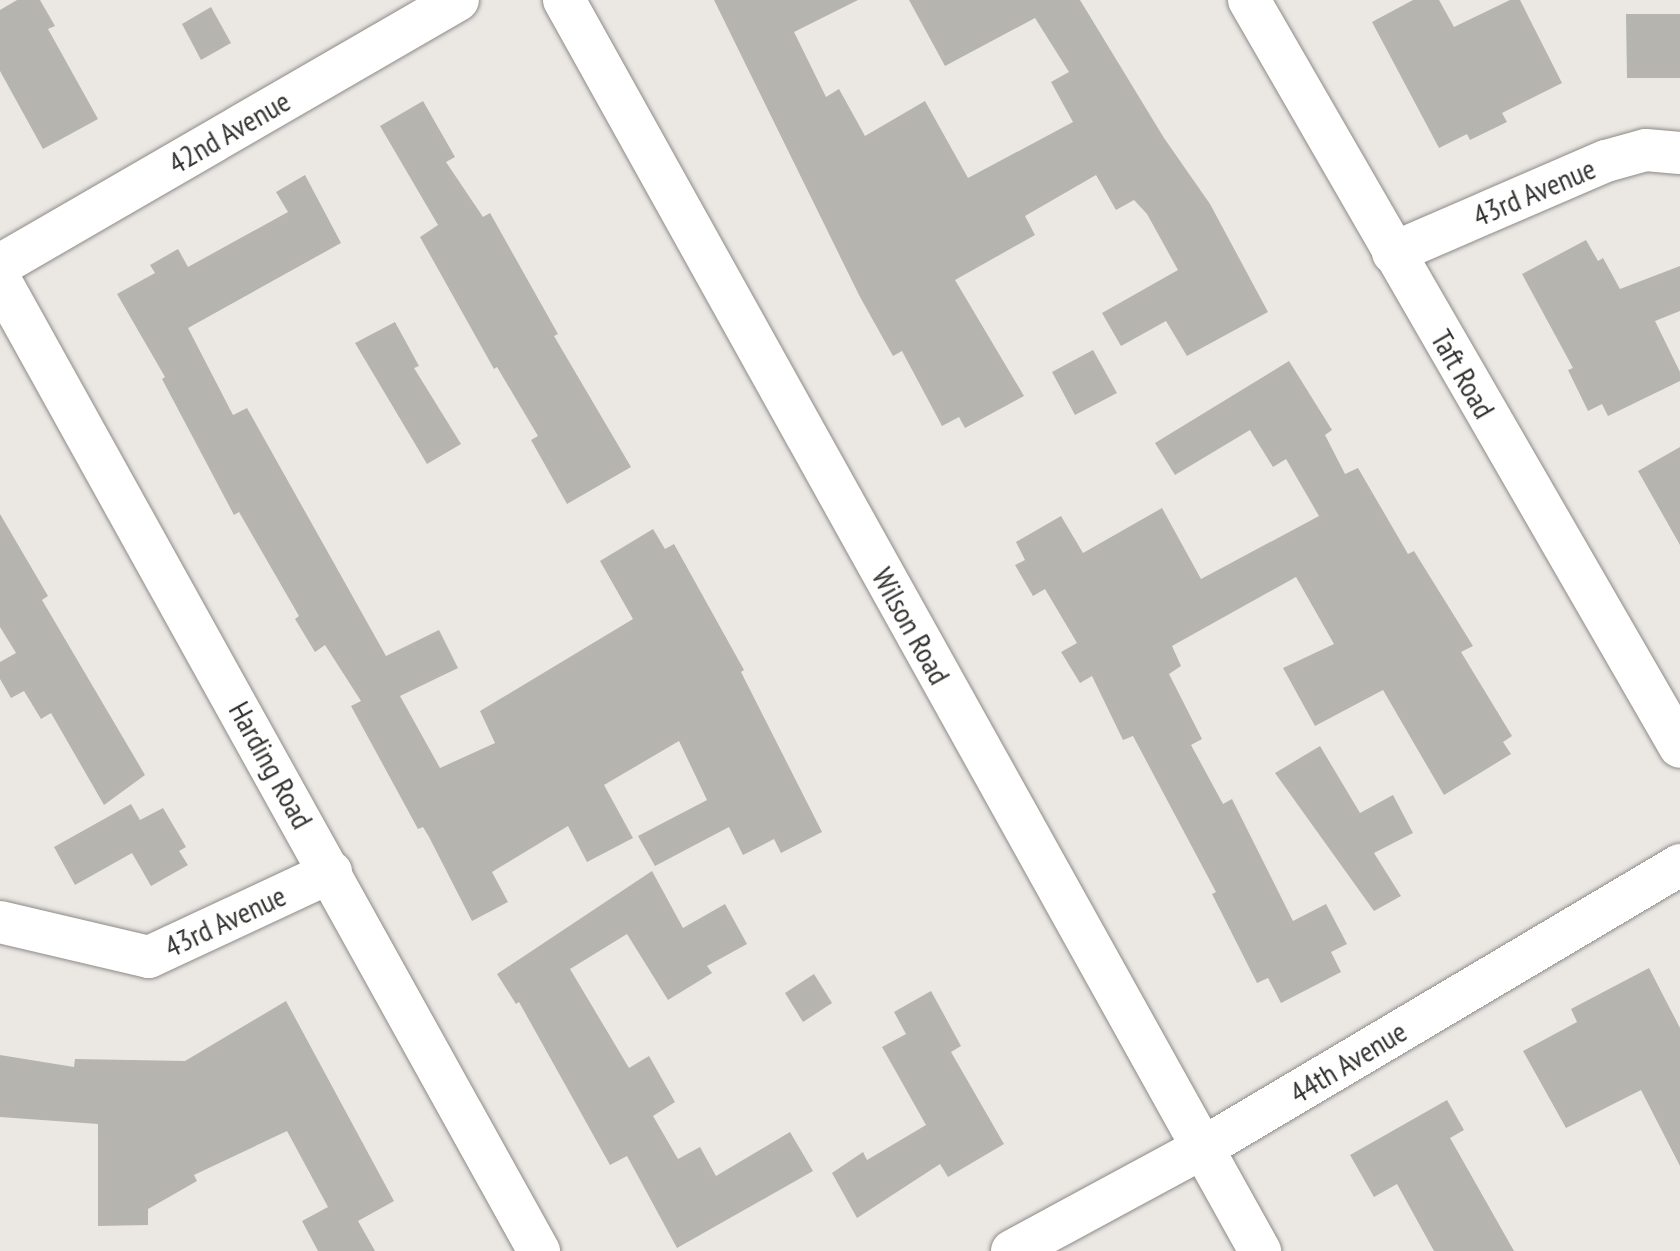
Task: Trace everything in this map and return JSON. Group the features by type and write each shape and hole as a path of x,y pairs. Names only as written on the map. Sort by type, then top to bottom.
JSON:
{"street":[{"name":"42nd Avenue","path":"0,265 458,0"},
{"name":"Wilson Road","path":"564,0 1260,1251"},
{"name":"Taft Road","path":"1249,0 1680,747"},
{"name":"43rd Avenue","path":"1393,253 1606,161 1646,150 1680,153"},
{"name":"Harding Road","path":"0,280 539,1251"},
{"name":"44th Avenue","path":"1012,1251 1202,1149 1680,866"},
{"name":"43rd Avenue","path":"0,922 149,956 331,872"}],"building":[{"path":"17,0 40,0 55,26 48,29 98,119 43,149 0,71 0,10"},
{"path":"714,0 858,0 794,32 826,97 839,89 865,136 925,101 968,178 1073,122 1051,82 1069,72 1035,18 945,66 909,0 1080,0 1164,138 1210,204 1268,312 1187,356 1166,321 1121,346 1102,313 1178,270 1147,214 1134,200 1116,210 1096,175 1025,216 1035,235 955,280 1024,396 965,428 959,417 942,426 902,351 893,356 860,297"},
{"path":"1413,0 1439,0 1454,27 1510,0 1520,0 1562,83 1502,113 1507,122 1470,140 1467,134 1439,148 1372,22"},
{"path":"211,7 231,43 201,60 182,24"},
{"path":"1626,14 1680,14 1680,78 1627,78"},
{"path":"423,101 455,157 446,162 483,217 490,213 558,334 554,336 631,467 567,504 531,440 538,436 497,367 494,369 420,237 438,225 380,126"},
{"path":"305,175 341,243 188,328 233,415 247,408 386,656 439,630 458,668 400,696 440,768 495,743 480,711 633,619 600,561 653,529 665,549 674,544 744,670 741,672 822,832 781,853 774,839 743,855 729,827 655,866 638,836 707,800 679,741 604,785 633,838 587,862 568,826 492,872 508,902 472,921 429,837 423,827 418,829 351,706 361,701 325,645 315,652 295,619 299,616 239,512 234,515 162,379 165,377 117,294 155,273 150,265 178,249 188,267 288,212 276,192"},
{"path":"1586,240 1598,261 1603,258 1620,289 1680,266 1680,311 1655,321 1680,372 1680,381 1608,416 1602,404 1588,411 1568,370 1573,368 1522,274"},
{"path":"395,322 419,366 414,368 461,444 427,464 355,343"},
{"path":"1093,350 1117,393 1075,415 1052,372"},
{"path":"1289,361 1332,430 1325,435 1345,474 1358,468 1408,554 1414,551 1473,646 1461,652 1512,736 1503,742 1511,754 1444,795 1383,690 1315,726 1283,668 1334,644 1296,577 1172,646 1181,666 1169,674 1202,739 1191,745 1223,804 1232,799 1293,921 1326,904 1347,944 1331,952 1341,972 1281,1003 1268,978 1257,983 1212,894 1216,892 1133,736 1123,740 1092,676 1080,683 1061,652 1077,643 1045,589 1033,596 1015,565 1025,560 1016,542 1061,516 1083,553 1162,508 1201,579 1319,516 1286,459 1273,467 1250,430 1175,475 1155,443"},
{"path":"1680,447 1680,545 1638,471"},
{"path":"0,514 48,596 42,600 145,775 104,805 51,713 41,719 24,691 11,698 0,679 0,662 16,653 0,627"},
{"path":"1320,746 1360,813 1393,795 1413,833 1374,853 1401,896 1374,911 1275,773"},
{"path":"131,804 140,820 163,808 186,847 179,851 188,865 151,886 132,853 75,885 54,847"},
{"path":"652,871 683,928 725,904 747,944 707,966 712,973 668,1000 627,934 570,969 629,1068 649,1056 675,1102 653,1116 678,1159 700,1147 716,1176 790,1132 813,1171 677,1248 627,1156 610,1165 519,1002 516,1004 497,974"},
{"path":"1649,968 1680,1028 1680,1166 1641,1090 1566,1128 1523,1051 1577,1022 1571,1009"},
{"path":"814,974 832,1003 803,1022 785,993"},
{"path":"931,991 961,1046 951,1052 1004,1144 948,1177 940,1164 857,1218 832,1173 863,1152 867,1160 926,1125 882,1047 906,1034 894,1012"},
{"path":"286,1001 394,1201 358,1221 375,1251 318,1251 302,1221 328,1207 287,1131 194,1175 197,1181 148,1209 148,1225 98,1226 98,1124 0,1117 0,1055 74,1067 75,1059 185,1061"},
{"path":"1447,1100 1464,1130 1450,1138 1514,1251 1434,1251 1397,1184 1374,1197 1350,1155"}]}
